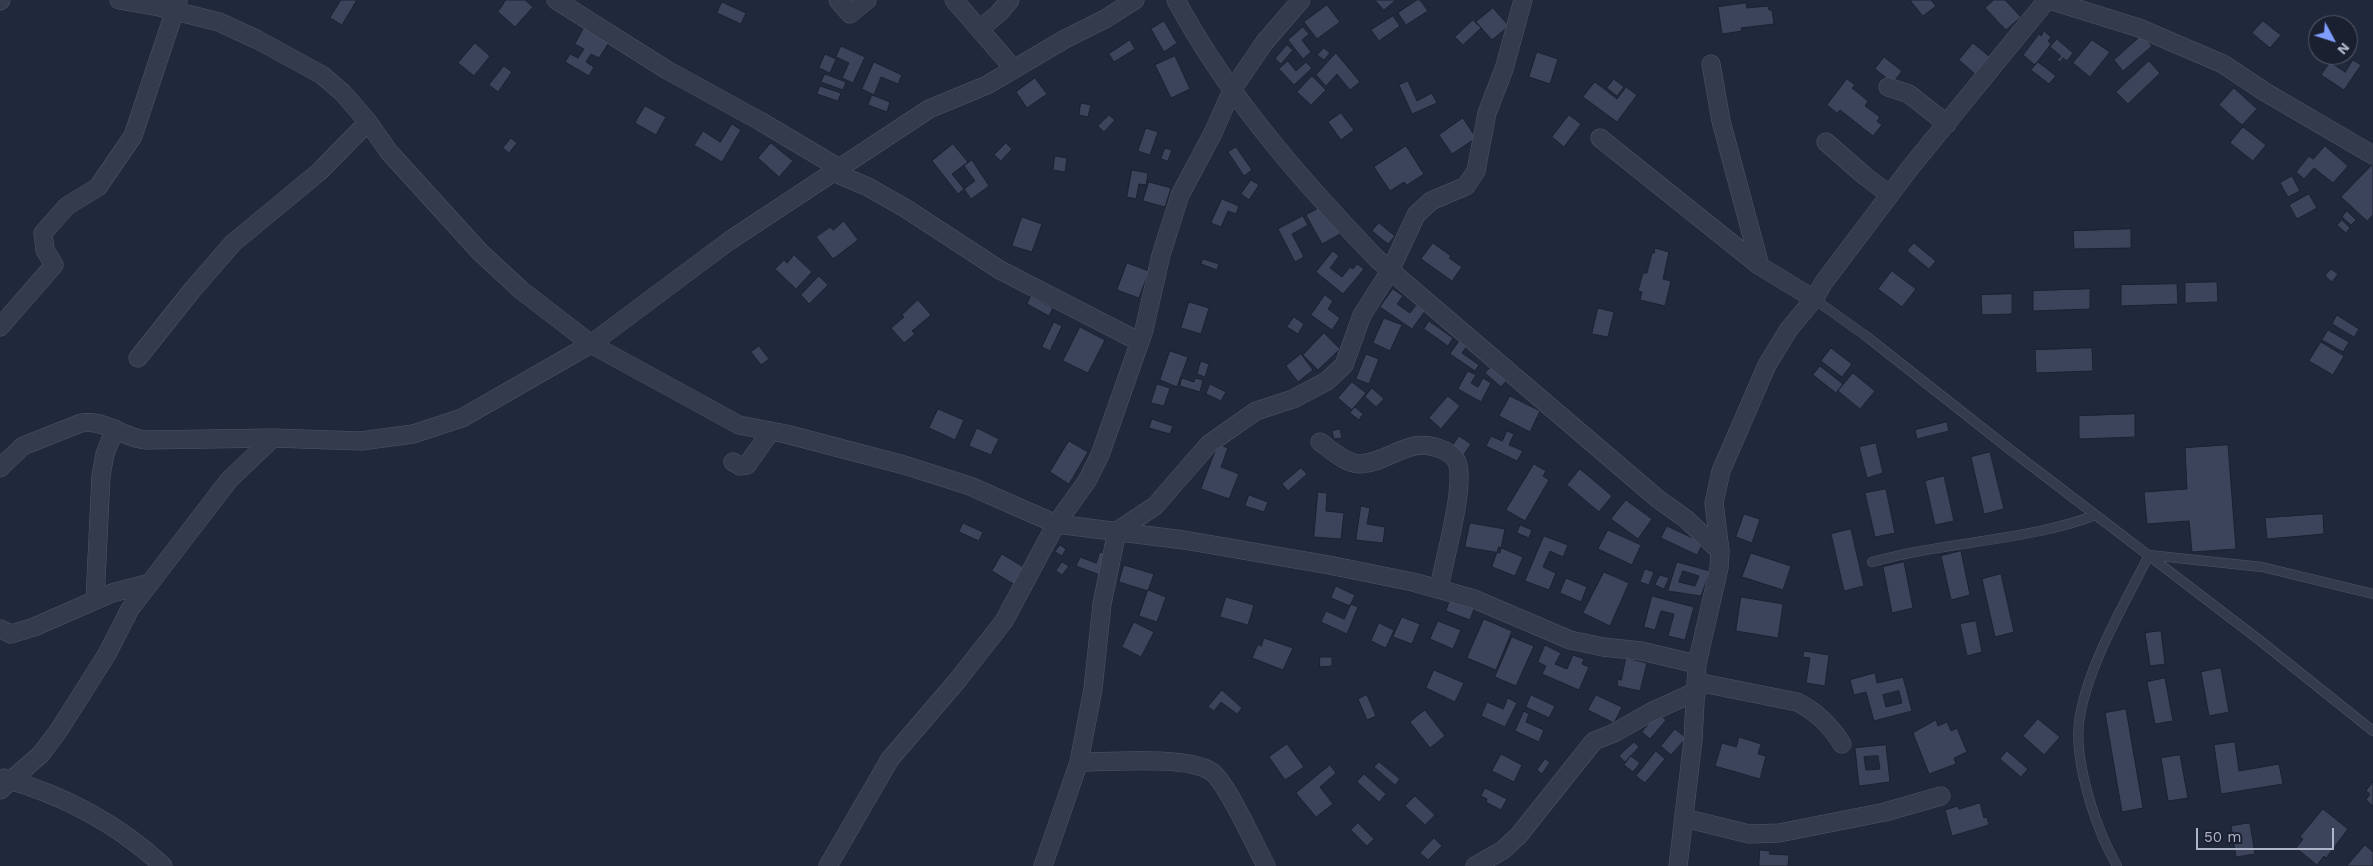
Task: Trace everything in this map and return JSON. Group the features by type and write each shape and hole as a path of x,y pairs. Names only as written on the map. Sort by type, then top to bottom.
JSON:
{"street":[{"path":"119,0 176,5 258,40 299,61 322,76 343,93 368,122 389,152 480,252 521,290 591,344 739,425 771,431 904,465 970,486 1056,524 1184,540 1329,565 1439,589 1474,599 1570,640 1603,647 1641,651 1698,664"},
{"path":"556,0 667,70 760,121 836,170 905,208 1000,270 1140,342"},
{"path":"838,0 850,14 868,0"},
{"path":"954,0 1014,69"},
{"path":"980,29 999,13 1010,0"},
{"path":"0,468 22,446 80,423 90,422 146,440 273,438 361,441 413,434 462,418 591,344 728,241 929,109 987,85 1105,19 1135,0"},
{"path":"1176,0 1232,90 1272,144 1338,219 1390,271 1658,499 1686,519 1720,551"},
{"path":"828,866 890,759 957,681 1004,621 1056,524 1087,482 1100,455 1140,342 1161,255 1180,195 1213,133 1232,90 1264,43 1301,0"},
{"path":"1043,866 1079,762 1093,689 1102,604 1117,531 1155,506 1209,444 1256,411 1293,399 1327,381 1344,365 1362,315 1390,271 1416,215 1431,201 1466,186 1476,171 1487,113 1504,68 1523,0"},
{"path":"1678,866 1698,664 1720,551 1714,503 1721,471 1767,365 1788,329 1814,298 1890,195 2048,0 2139,28 2223,64 2265,92 2373,155"},
{"path":"0,327 54,265 46,250 43,233 67,206 98,188 133,136 176,5"},
{"path":"1712,64 1721,120 1760,266"},
{"path":"1888,87 1909,94 1947,124"},
{"path":"138,358 193,289 233,243 319,172 368,122"},
{"path":"1600,138 1760,266 1814,298"},
{"path":"1826,142 1890,195"},
{"path":"96,600 101,476 105,454 114,430"},
{"path":"733,462 740,466 747,466 771,431"},
{"path":"4,782 41,754 59,730 107,654 130,609 229,480 273,438"},
{"path":"1320,442 1338,455 1358,464 1424,443 1435,446 1455,458 1458,466 1457,498 1439,589"},
{"path":"0,629 11,634 34,628 112,593 150,583"},
{"path":"1476,866 1503,850 1519,835 1594,740 1614,733 1697,686 1797,702 1812,709 1822,718 1842,744"},
{"path":"1079,762 1185,762 1213,773 1225,789 1266,866"},
{"path":"4,782 58,796 87,810 128,836 163,866"},
{"path":"1684,818 1749,834 1779,833 1885,812 1941,796"}],"lane":[{"path":"1814,298 2258,639 2373,732"},
{"path":"1872,562 1899,554 2037,532 2069,525 2096,515"},
{"path":"2149,555 2262,567 2373,594"},
{"path":"2117,866 2102,836 2088,790 2080,758 2079,717 2089,682 2149,555"}],"building":[{"path":"341,0 357,0 342,25 330,18"},
{"path":"506,0 525,0 533,7 515,27 498,12"},
{"path":"1375,0 1396,0 1384,10"},
{"path":"1417,0 1420,0 1428,11 1406,25 1398,13"},
{"path":"1910,0 1931,0 1936,6 1923,16"},
{"path":"1994,0 2005,0 2021,17 2006,30 1985,8"},
{"path":"722,2 746,13 741,24 717,13"},
{"path":"1746,3 1747,8 1768,6 1769,10 1772,10 1774,24 1741,28 1742,31 1722,34 1718,7"},
{"path":"1327,5 1340,22 1317,39 1304,22"},
{"path":"1493,8 1509,26 1492,40 1476,22"},
{"path":"1393,16 1400,26 1379,41 1371,30"},
{"path":"1473,20 1481,28 1463,45 1455,37"},
{"path":"1164,21 1177,43 1164,52 1151,29"},
{"path":"2263,21 2281,35 2270,48 2252,33"},
{"path":"585,26 610,41 599,58 591,54 586,62 594,67 589,76 565,62 570,54 578,58 584,49 575,44"},
{"path":"1303,27 1309,34 1302,40 1311,52 1303,59 1288,40"},
{"path":"2044,31 2051,37 2048,41 2051,44 2035,65 2023,55 2039,34 2041,36"},
{"path":"2142,35 2152,46 2123,71 2114,60"},
{"path":"2057,39 2073,53 2067,61 2063,58 2060,62 2057,60 2061,56 2050,47"},
{"path":"1130,40 1135,49 1114,62 1109,54"},
{"path":"2092,40 2110,52 2090,77 2073,63"},
{"path":"475,43 490,56 474,76 458,63"},
{"path":"1973,43 1990,57 1975,74 1959,60"},
{"path":"1287,45 1293,50 1281,64 1275,59"},
{"path":"841,46 865,57 853,83 842,78 849,63 836,57"},
{"path":"1324,48 1330,53 1324,60 1317,55"},
{"path":"1537,52 1558,59 1550,84 1529,77"},
{"path":"1336,53 1360,82 1350,90 1337,74 1326,86 1316,75"},
{"path":"825,54 836,59 830,73 819,68"},
{"path":"1175,56 1190,89 1171,98 1155,65"},
{"path":"1884,57 1902,71 1893,83 1875,69"},
{"path":"1288,61 1296,71 1306,62 1312,68 1294,85 1279,69"},
{"path":"2149,61 2160,73 2128,104 2116,92"},
{"path":"874,62 902,75 898,84 881,77 874,95 862,89"},
{"path":"2038,62 2056,76 2049,84 2031,70"},
{"path":"2358,63 2361,65 2344,90 2321,75 2328,65 2334,65 2345,72 2350,65 2358,65"},
{"path":"504,66 512,72 498,92 489,85"},
{"path":"825,74 846,82 843,90 821,82"},
{"path":"1312,76 1326,90 1311,105 1297,92"},
{"path":"1035,78 1047,94 1027,108 1016,92"},
{"path":"1614,79 1624,87 1617,96 1607,88"},
{"path":"1847,79 1855,85 1852,88 1868,101 1865,106 1880,117 1877,121 1882,125 1873,136 1840,110 1837,113 1827,105"},
{"path":"1408,81 1417,101 1432,93 1437,103 1412,114 1399,85"},
{"path":"1595,82 1617,99 1626,87 1637,95 1617,122 1583,97"},
{"path":"820,86 841,93 838,101 817,94"},
{"path":"2234,88 2257,109 2242,125 2219,105"},
{"path":"872,95 890,102 887,112 868,105"},
{"path":"1081,103 1091,105 1088,117 1079,115"},
{"path":"645,106 666,117 656,135 635,123"},
{"path":"1341,113 1354,130 1341,140 1328,122"},
{"path":"1109,115 1115,120 1104,132 1098,126"},
{"path":"1569,115 1581,124 1564,147 1552,137"},
{"path":"1463,118 1476,138 1452,154 1439,135"},
{"path":"732,124 741,130 722,162 694,145 703,131 720,142"},
{"path":"2243,127 2266,145 2253,161 2230,143"},
{"path":"1146,128 1158,132 1150,155 1138,151"},
{"path":"511,138 517,143 509,153 503,148"},
{"path":"771,143 793,161 779,177 758,158"},
{"path":"1006,143 1012,149 1001,161 994,155"},
{"path":"953,144 968,162 952,174 964,189 958,194 932,161"},
{"path":"1406,146 1424,174 1407,185 1404,182 1390,191 1374,167"},
{"path":"2325,146 2348,166 2333,183 2314,168 2304,179 2296,172 2309,156 2313,159"},
{"path":"1236,147 1252,170 1244,176 1228,152"},
{"path":"1165,148 1172,150 1168,161 1161,159"},
{"path":"1055,156 1067,158 1065,172 1053,170"},
{"path":"972,160 989,186 971,199 964,189 975,181 964,166"},
{"path":"2373,164 2373,215 2367,221 2341,197"},
{"path":"1132,170 1148,173 1146,185 1139,184 1136,199 1127,197"},
{"path":"2292,176 2300,191 2288,197 2280,183"},
{"path":"1251,180 1259,185 1249,200 1241,194"},
{"path":"1149,182 1171,188 1165,207 1143,201"},
{"path":"2309,194 2317,208 2297,219 2289,205"},
{"path":"1222,199 1239,206 1236,214 1228,211 1221,227 1211,223"},
{"path":"1321,207 1330,216 1340,234 1322,244 1306,215"},
{"path":"2347,211 2356,220 2351,225 2342,217"},
{"path":"1303,216 1308,225 1292,234 1304,257 1295,262 1278,229"},
{"path":"1022,217 1042,224 1032,252 1012,246"},
{"path":"2342,220 2350,228 2346,233 2337,225"},
{"path":"844,221 858,240 833,259 816,237 830,227 833,230"},
{"path":"1379,223 1395,236 1388,244 1372,231"},
{"path":"2131,229 2131,248 2074,249 2073,231"},
{"path":"1433,243 1462,267 1452,281 1421,259"},
{"path":"1914,243 1936,261 1929,269 1907,251"},
{"path":"1655,248 1669,252 1663,279 1671,281 1665,306 1640,300 1642,292 1638,291 1643,273 1647,273"},
{"path":"1333,251 1339,256 1330,268 1342,277 1350,267 1353,269 1357,264 1364,269 1343,294 1316,272"},
{"path":"794,255 812,272 796,289 775,269 784,260 787,263"},
{"path":"1203,259 1219,264 1217,270 1201,264"},
{"path":"1127,263 1149,271 1139,298 1117,290"},
{"path":"2331,269 2338,274 2332,282 2325,276"},
{"path":"1892,271 1916,289 1902,307 1878,289"},
{"path":"819,276 828,285 809,304 801,295"},
{"path":"2217,282 2218,302 2185,303 2185,283"},
{"path":"2177,284 2178,304 2121,306 2121,285"},
{"path":"1393,289 1403,296 1397,304 1410,313 1416,305 1425,311 1412,329 1380,307"},
{"path":"2090,289 2090,309 2033,311 2033,291"},
{"path":"2012,294 2012,314 1982,315 1981,295"},
{"path":"1325,295 1333,301 1328,309 1340,318 1332,330 1311,315"},
{"path":"1031,296 1053,308 1049,316 1027,304"},
{"path":"918,300 931,315 912,331 915,334 904,343 891,328 904,317 902,315"},
{"path":"1189,302 1209,308 1201,334 1181,328"},
{"path":"1598,308 1614,312 1608,337 1592,334"},
{"path":"2337,315 2359,329 2354,337 2332,324"},
{"path":"1294,317 1304,324 1298,334 1287,327"},
{"path":"1384,318 1402,325 1390,351 1373,343"},
{"path":"1429,321 1453,338 1448,346 1424,329"},
{"path":"1054,322 1062,326 1050,351 1042,347"},
{"path":"1080,327 1105,340 1088,373 1063,361"},
{"path":"2328,330 2349,342 2343,352 2322,340"},
{"path":"1324,333 1340,349 1318,370 1303,355"},
{"path":"1460,340 1467,346 1462,353 1479,365 1475,371 1450,354"},
{"path":"2321,342 2344,356 2333,375 2309,361"},
{"path":"759,346 769,359 761,365 751,352"},
{"path":"1831,348 1852,364 1842,377 1821,361"},
{"path":"2092,348 2093,371 2036,373 2035,350"},
{"path":"1170,351 1188,357 1177,387 1160,380"},
{"path":"1301,354 1313,370 1298,382 1286,366"},
{"path":"1366,354 1379,359 1369,384 1356,379"},
{"path":"1201,361 1209,364 1205,377 1197,374"},
{"path":"1493,365 1508,379 1501,387 1485,373"},
{"path":"1820,366 1843,384 1836,393 1813,375"},
{"path":"1468,371 1476,375 1471,383 1478,387 1483,378 1491,383 1481,402 1458,389"},
{"path":"1853,373 1875,391 1860,409 1838,391"},
{"path":"1182,378 1194,382 1195,378 1203,380 1200,392 1180,386"},
{"path":"1352,382 1366,393 1352,410 1338,398"},
{"path":"1157,384 1170,388 1164,406 1151,403"},
{"path":"1210,384 1226,392 1221,401 1206,394"},
{"path":"1372,388 1384,399 1376,407 1365,397"},
{"path":"1448,396 1460,406 1441,429 1429,418"},
{"path":"1510,396 1540,411 1530,432 1499,416"},
{"path":"1355,407 1363,414 1359,420 1350,413"},
{"path":"938,409 964,420 955,440 929,428"},
{"path":"2135,414 2135,437 2079,439 2079,416"},
{"path":"1152,419 1173,426 1170,434 1149,428"},
{"path":"1947,422 1949,431 1917,439 1915,430"},
{"path":"977,428 999,439 991,455 969,446"},
{"path":"1340,429 1342,438 1334,439 1332,431"},
{"path":"1507,431 1514,434 1509,445 1523,451 1517,461 1486,446 1491,436 1502,441"},
{"path":"1459,436 1471,444 1463,456 1451,448"},
{"path":"1069,441 1088,452 1069,484 1050,472"},
{"path":"1876,443 1883,473 1867,478 1859,447"},
{"path":"1218,444 1228,448 1221,467 1239,474 1229,499 1201,489"},
{"path":"2228,445 2236,549 2192,552 2189,521 2147,524 2144,492 2187,489 2185,448"},
{"path":"1990,452 2004,509 1984,514 1971,457"},
{"path":"1534,464 1546,471 1543,476 1549,480 1525,521 1506,510"},
{"path":"1301,468 1307,474 1288,491 1282,484"},
{"path":"1580,469 1612,496 1599,512 1567,485"},
{"path":"1944,476 1954,521 1935,525 1925,481"},
{"path":"1886,489 1895,533 1875,537 1865,493"},
{"path":"1318,492 1327,493 1326,511 1344,513 1341,539 1314,537"},
{"path":"1249,495 1268,502 1264,512 1245,506"},
{"path":"1626,500 1652,519 1638,539 1611,519"},
{"path":"1361,506 1370,508 1367,524 1385,527 1383,543 1356,540"},
{"path":"1744,514 1760,519 1752,543 1736,537"},
{"path":"2323,514 2324,534 2267,539 2265,518"},
{"path":"963,523 983,532 979,541 959,532"},
{"path":"1470,523 1505,529 1500,553 1465,547"},
{"path":"1520,525 1532,530 1529,538 1517,533"},
{"path":"1667,526 1703,543 1697,555 1661,538"},
{"path":"1851,529 1864,586 1844,591 1831,534"},
{"path":"1608,530 1641,545 1632,565 1598,549"},
{"path":"1544,536 1568,545 1563,557 1550,551 1543,567 1556,573 1549,590 1525,581"},
{"path":"1060,545 1066,549 1062,556 1055,552"},
{"path":"1499,547 1523,557 1515,576 1492,567"},
{"path":"1961,551 1970,595 1951,600 1941,556"},
{"path":"1100,552 1107,554 1100,575 1076,566 1080,557 1096,563"},
{"path":"1751,553 1791,566 1783,590 1742,577"},
{"path":"1002,554 1025,568 1015,585 992,571"},
{"path":"1062,562 1069,566 1062,575 1056,571"},
{"path":"1677,562 1710,571 1701,596 1668,591","holes":["1683,571 1699,576 1695,586 1679,582"]},
{"path":"1904,562 1913,608 1892,613 1883,567"},
{"path":"1124,565 1154,574 1148,591 1119,582"},
{"path":"1645,569 1654,572 1649,585 1640,582"},
{"path":"1604,572 1629,583 1610,626 1583,613"},
{"path":"2001,574 2014,632 1995,637 1982,579"},
{"path":"1660,575 1669,578 1664,589 1655,585"},
{"path":"1566,578 1587,587 1581,602 1560,593"},
{"path":"1336,586 1355,595 1350,606 1331,598"},
{"path":"1148,590 1166,597 1157,622 1139,616"},
{"path":"1652,596 1694,607 1685,640 1668,636 1674,614 1661,611 1655,630 1644,627"},
{"path":"1226,597 1254,605 1248,625 1220,617"},
{"path":"1451,597 1475,606 1470,620 1446,611"},
{"path":"1741,597 1783,604 1778,638 1736,631"},
{"path":"1351,604 1358,607 1347,634 1321,622 1326,611 1344,619"},
{"path":"1402,617 1420,624 1412,644 1393,637"},
{"path":"1484,619 1512,631 1496,670 1467,658"},
{"path":"1438,621 1461,630 1453,649 1430,639"},
{"path":"1976,621 1982,652 1967,656 1960,624"},
{"path":"1134,622 1154,632 1141,657 1122,647"},
{"path":"1379,623 1394,630 1386,648 1371,641"},
{"path":"2161,631 2165,664 2150,666 2145,633"},
{"path":"1512,637 1534,646 1516,686 1495,677"},
{"path":"1264,638 1293,648 1283,670 1252,658 1258,644 1261,646"},
{"path":"1545,645 1561,653 1555,664 1567,669 1573,655 1584,659 1582,664 1589,667 1579,690 1542,674 1546,666 1538,662"},
{"path":"1804,651 1829,655 1825,686 1806,683 1810,658 1803,657"},
{"path":"1320,657 1332,657 1332,666 1320,667"},
{"path":"1626,658 1647,663 1640,691 1617,686 1618,679 1621,680"},
{"path":"2221,668 2229,712 2209,716 2201,672"},
{"path":"1434,670 1464,683 1455,702 1426,688"},
{"path":"1875,673 1877,683 1903,677 1912,711 1874,721 1866,692 1854,695 1850,680","holes":["1899,691 1902,703 1886,707 1883,695"]},
{"path":"2165,678 2173,721 2155,724 2147,682"},
{"path":"1222,690 1242,708 1237,714 1221,702 1214,711 1208,707"},
{"path":"1367,695 1376,716 1367,720 1358,699"},
{"path":"1531,695 1555,706 1549,718 1526,707"},
{"path":"1596,695 1622,707 1614,723 1588,710"},
{"path":"1508,698 1517,703 1505,727 1481,716 1487,702 1503,709"},
{"path":"2126,709 2143,808 2122,812 2105,713"},
{"path":"1425,710 1445,736 1430,748 1410,722"},
{"path":"1524,711 1529,714 1526,722 1544,730 1539,742 1515,731"},
{"path":"1658,713 1666,720 1650,739 1642,732"},
{"path":"2038,719 2060,737 2044,755 2023,736"},
{"path":"1936,720 1938,726 1947,722 1951,731 1957,728 1967,752 1954,758 1956,764 1929,774 1913,733"},
{"path":"1675,729 1686,738 1671,755 1661,746"},
{"path":"1739,737 1761,744 1758,754 1766,756 1760,779 1715,766 1722,743 1736,747"},
{"path":"1634,742 1639,747 1625,762 1619,756"},
{"path":"2235,742 2239,771 2279,764 2283,784 2221,794 2214,745"},
{"path":"1287,744 1304,767 1285,780 1269,757"},
{"path":"1886,745 1890,782 1859,786 1855,748","holes":["1878,756 1880,769 1866,770 1864,757"]},
{"path":"1656,751 1665,759 1645,783 1636,776"},
{"path":"2007,751 2028,769 2021,777 2000,759"},
{"path":"1501,754 1522,765 1514,782 1492,771"},
{"path":"2180,755 2188,798 2168,801 2161,758"},
{"path":"1631,756 1640,763 1633,772 1624,765"},
{"path":"1545,759 1550,762 1542,774 1537,770"},
{"path":"1379,762 1400,779 1395,785 1374,767"},
{"path":"1330,765 1336,773 1320,787 1333,804 1316,817 1296,793"},
{"path":"1364,774 1386,794 1379,802 1357,782"},
{"path":"2373,782 2373,806 2366,800 2370,794 2366,791"},
{"path":"1485,788 1507,799 1501,810 1486,802 1487,799 1481,796"},
{"path":"1415,796 1435,815 1425,825 1405,806"},
{"path":"1980,803 1984,818 1987,817 1989,825 1952,836 1945,810 1958,806 1959,809"},
{"path":"2323,809 2348,829 2326,858 2324,856 2317,865 2296,848 2303,839 2300,837"},
{"path":"1358,823 1374,839 1367,846 1351,830"},
{"path":"2250,823 2255,854 2236,857 2231,826"},
{"path":"1434,838 1442,846 1428,860 1420,853"},
{"path":"2365,845 2373,852 2373,866 2347,866"},
{"path":"1760,850 1770,851 1769,854 1789,855 1788,866 1759,866"}]}
